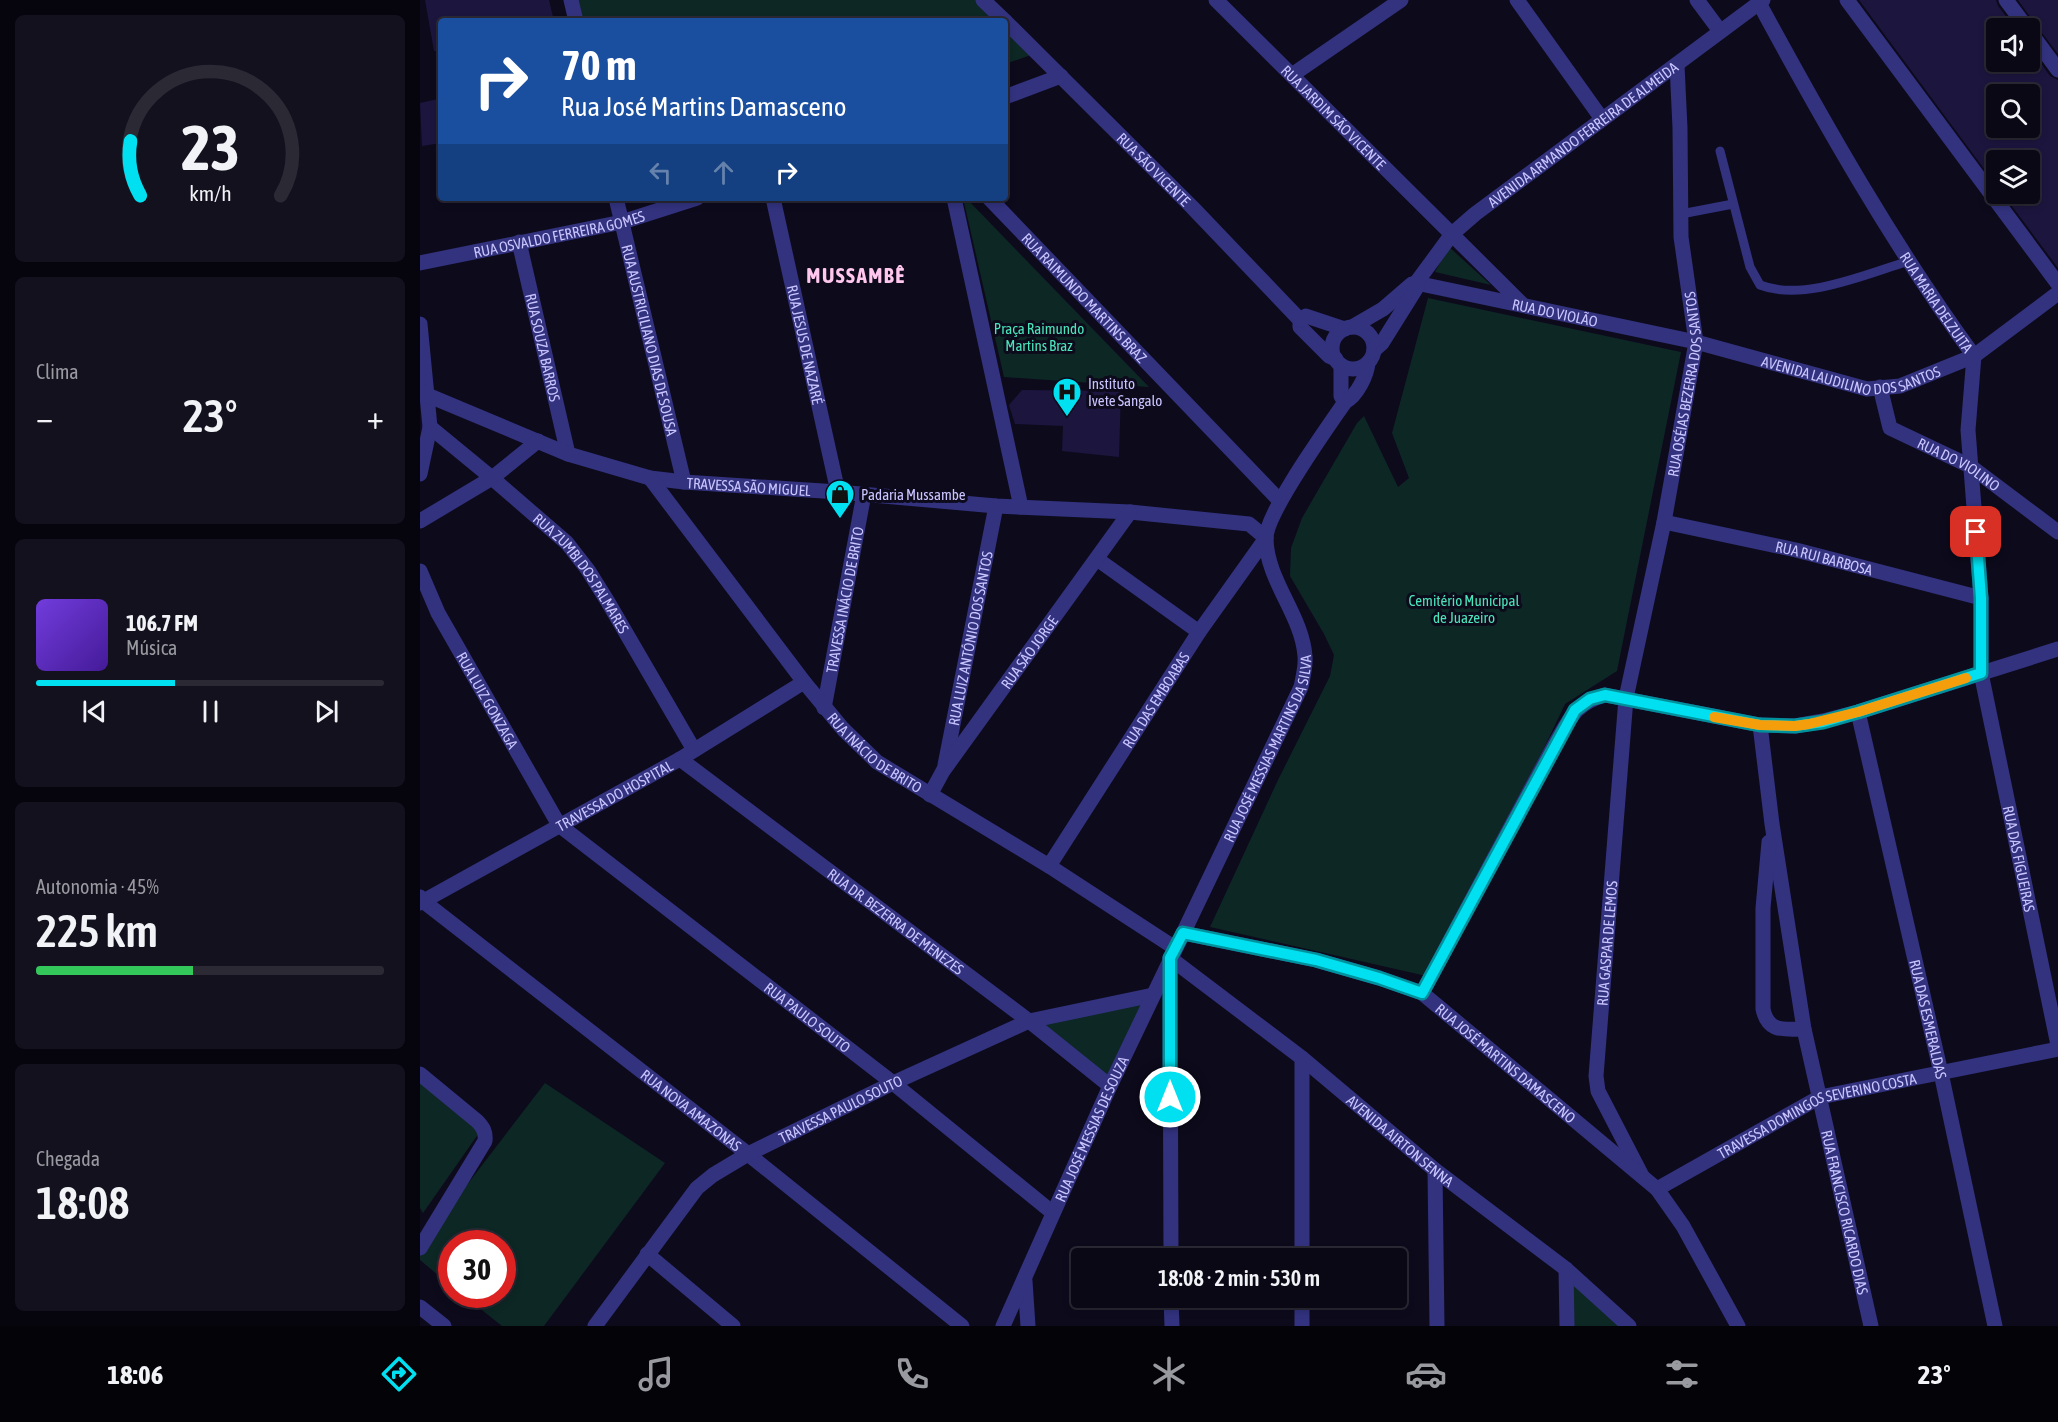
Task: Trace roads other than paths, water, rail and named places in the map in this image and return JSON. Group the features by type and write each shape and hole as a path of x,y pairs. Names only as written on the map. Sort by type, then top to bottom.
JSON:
{"street":[{"path":"571,0 575,18"},
{"name":"RUA SÃO VICENTE","path":"983,0 1002,18"},
{"name":"RUA JARDIM SÃO VICENTE","path":"1216,0 1522,304"},
{"path":"1292,75 1401,0"},
{"path":"1517,0 1602,118"},
{"path":"1697,0 1720,31"},
{"path":"1847,0 2058,284"},
{"path":"2006,0 2019,18"},
{"name":"AVENIDA ARMANDO FERREIRA DE ALMEIDA","path":"1416,283 1452,234 1475,214 1761,2"},
{"name":"RUA MARIA DELZUITA","path":"1761,2 1829,130 1908,261 1974,356 1968,430 1981,598 1981,673"},
{"name":"RUA SÃO VICENTE","path":"1008,24 1300,320 1300,327 1329,356 1339,362"},
{"path":"2040,46 2058,70"},
{"name":"RUA OSÉIAS BEZERRA DOS SANTOS","path":"1626,698 1664,522 1696,342 1682,237 1677,65"},
{"path":"1008,96 1061,76"},
{"name":"RUA AUSTRICILIANO DIAS DE SOUSA","path":"617,201 684,482"},
{"name":"RUA OSVALDO FERREIRA GOMES","path":"420,263 622,222 688,201"},
{"name":"RUA JESUS DE NAZARÉ","path":"774,201 838,492"},
{"path":"955,201 1021,507"},
{"name":"RUA RAIMUNDO MARTINS BRAZ","path":"991,201 1280,501"},
{"name":"RUA SOUZA BARROS","path":"519,242 568,454"},
{"path":"1339,362 1355,369 1371,356 1382,344 1417,287 1416,283 1372,316 1348,328 1334,339 1333,353 1339,362 1341,396 1345,402"},
{"name":"RUA DO VIOLÃO","path":"1416,283 1696,342"},
{"name":"AVENIDA LAUDILINO DOS SANTOS","path":"1696,342 1867,389 1900,386 1974,356 2058,293"},
{"path":"1266,538 1280,501 1345,402 1350,399 1367,373 1371,356 1371,336 1366,331 1306,316 1300,320"},
{"path":"420,324 424,394 429,427 420,474"},
{"name":"RUA DO VIOLINO","path":"1880,387 1890,428 1971,466 2058,532"},
{"name":"TRAVESSA SÃO MIGUEL","path":"424,394 568,454 650,478 996,506 1130,512 1249,524 1266,538"},
{"name":"RUA ZUMBI DOS PALMARES","path":"429,427 567,543 588,570 694,750"},
{"path":"420,521 492,478 538,441"},
{"name":"RUA INÁCIO DE BRITO","path":"650,478 804,682 859,746 877,762 1049,866 1172,953"},
{"name":"TRAVESSA INÁCIO DE BRITO","path":"825,708 864,494"},
{"name":"RUA LUIZ ANTÔNIO DOS SANTOS","path":"943,771 996,506"},
{"name":"RUA SÃO JORGE","path":"930,795 943,771 1130,512"},
{"name":"RUA RUI BARBOSA","path":"1664,522 1796,550 1981,598"},
{"name":"RUA DAS EMBOABAS","path":"1049,866 1199,632 1266,538"},
{"name":"RUA JOSÉ MESSIAS MARTINS DA SILVA","path":"1183,933 1301,687 1305,655 1300,635 1273,571 1266,538"},
{"path":"1097,559 1199,632"},
{"name":"RUA LUIZ GONZAGA","path":"420,571 438,613 559,825"},
{"path":"1422,993 1575,710 1590,699 1605,695 1760,725 1795,726 1823,722 1858,712 2058,649"},
{"name":"RUA DAS FIGUEIRAS","path":"1981,673 2058,1047"},
{"name":"TRAVESSA DO HOSPITAL","path":"421,900 680,759 804,682"},
{"name":"RUA GASPAR DE LEMOS","path":"1626,698 1596,1076 1598,1091 1642,1176"},
{"name":"RUA DAS ESMERALDAS","path":"1858,712 1941,1073 1995,1326"},
{"name":"RUA FRANCISCO RICARDO DIAS","path":"1760,725 1772,824 1804,1029 1871,1326"},
{"name":"RUA DR. BEZERRA DE MENEZES","path":"680,759 1029,1021 1110,1086"},
{"name":"RUA FRANCISCO RICARDO DIAS","path":"1772,824 1763,908 1763,1009 1770,1025 1783,1029 1804,1029"},
{"name":"RUA PAULO SOUTO","path":"559,825 893,1083 1053,1213"},
{"name":"RUA NOVA AMAZONAS","path":"421,900 748,1154 962,1326"},
{"name":"RUA JOSÉ MESSIAS DE SOUZA","path":"1003,1326 1110,1086 1183,933"},
{"name":"RUA JOSÉ MARTINS DAMASCENO","path":"1183,933 1316,960 1422,993 1657,1190 1683,1226 1738,1326"},
{"path":"1171,1248 1172,953"},
{"name":"AVENIDA AIRTON SENNA","path":"1172,953 1435,1170 1566,1269 1629,1326"},
{"name":"TRAVESSA PAULO SOUTO","path":"595,1326 697,1188 713,1175 748,1154 893,1083 1029,1021 1153,995"},
{"name":"TRAVESSA DOMINGOS SEVERINO COSTA","path":"1657,1190 1820,1096 1941,1073 2058,1047"},
{"path":"1302,1059 1302,1248"},
{"path":"420,1074 477,1121 484,1131 485,1141 421,1243"},
{"path":"1435,1170 1437,1326"},
{"path":"647,1254 733,1326"},
{"path":"1566,1269 1567,1326"},
{"path":"1025,1281 1028,1326"},
{"path":"420,1307 444,1326"},
{"path":"1171,1308 1172,1326"},
{"path":"1302,1308 1302,1326"}],"lane":[{"path":"1720,151 1750,267 1757,282 1766,287 1790,290 1822,287 1908,261"},
{"path":"1681,214 1734,204"}],"place":[{"name":"Instituto Ivete Sangalo","path":"1067,418"},
{"name":"Padaria Mussambe","path":"840,520"}],"district":[{"name":"MUSSAMBÊ","path":"856,275"}],"park label":[{"name":"Praça Raimundo Martins Braz","path":"1039,336"},
{"name":"Cemitério Municipal de Juazeiro","path":"1464,608"}]}
